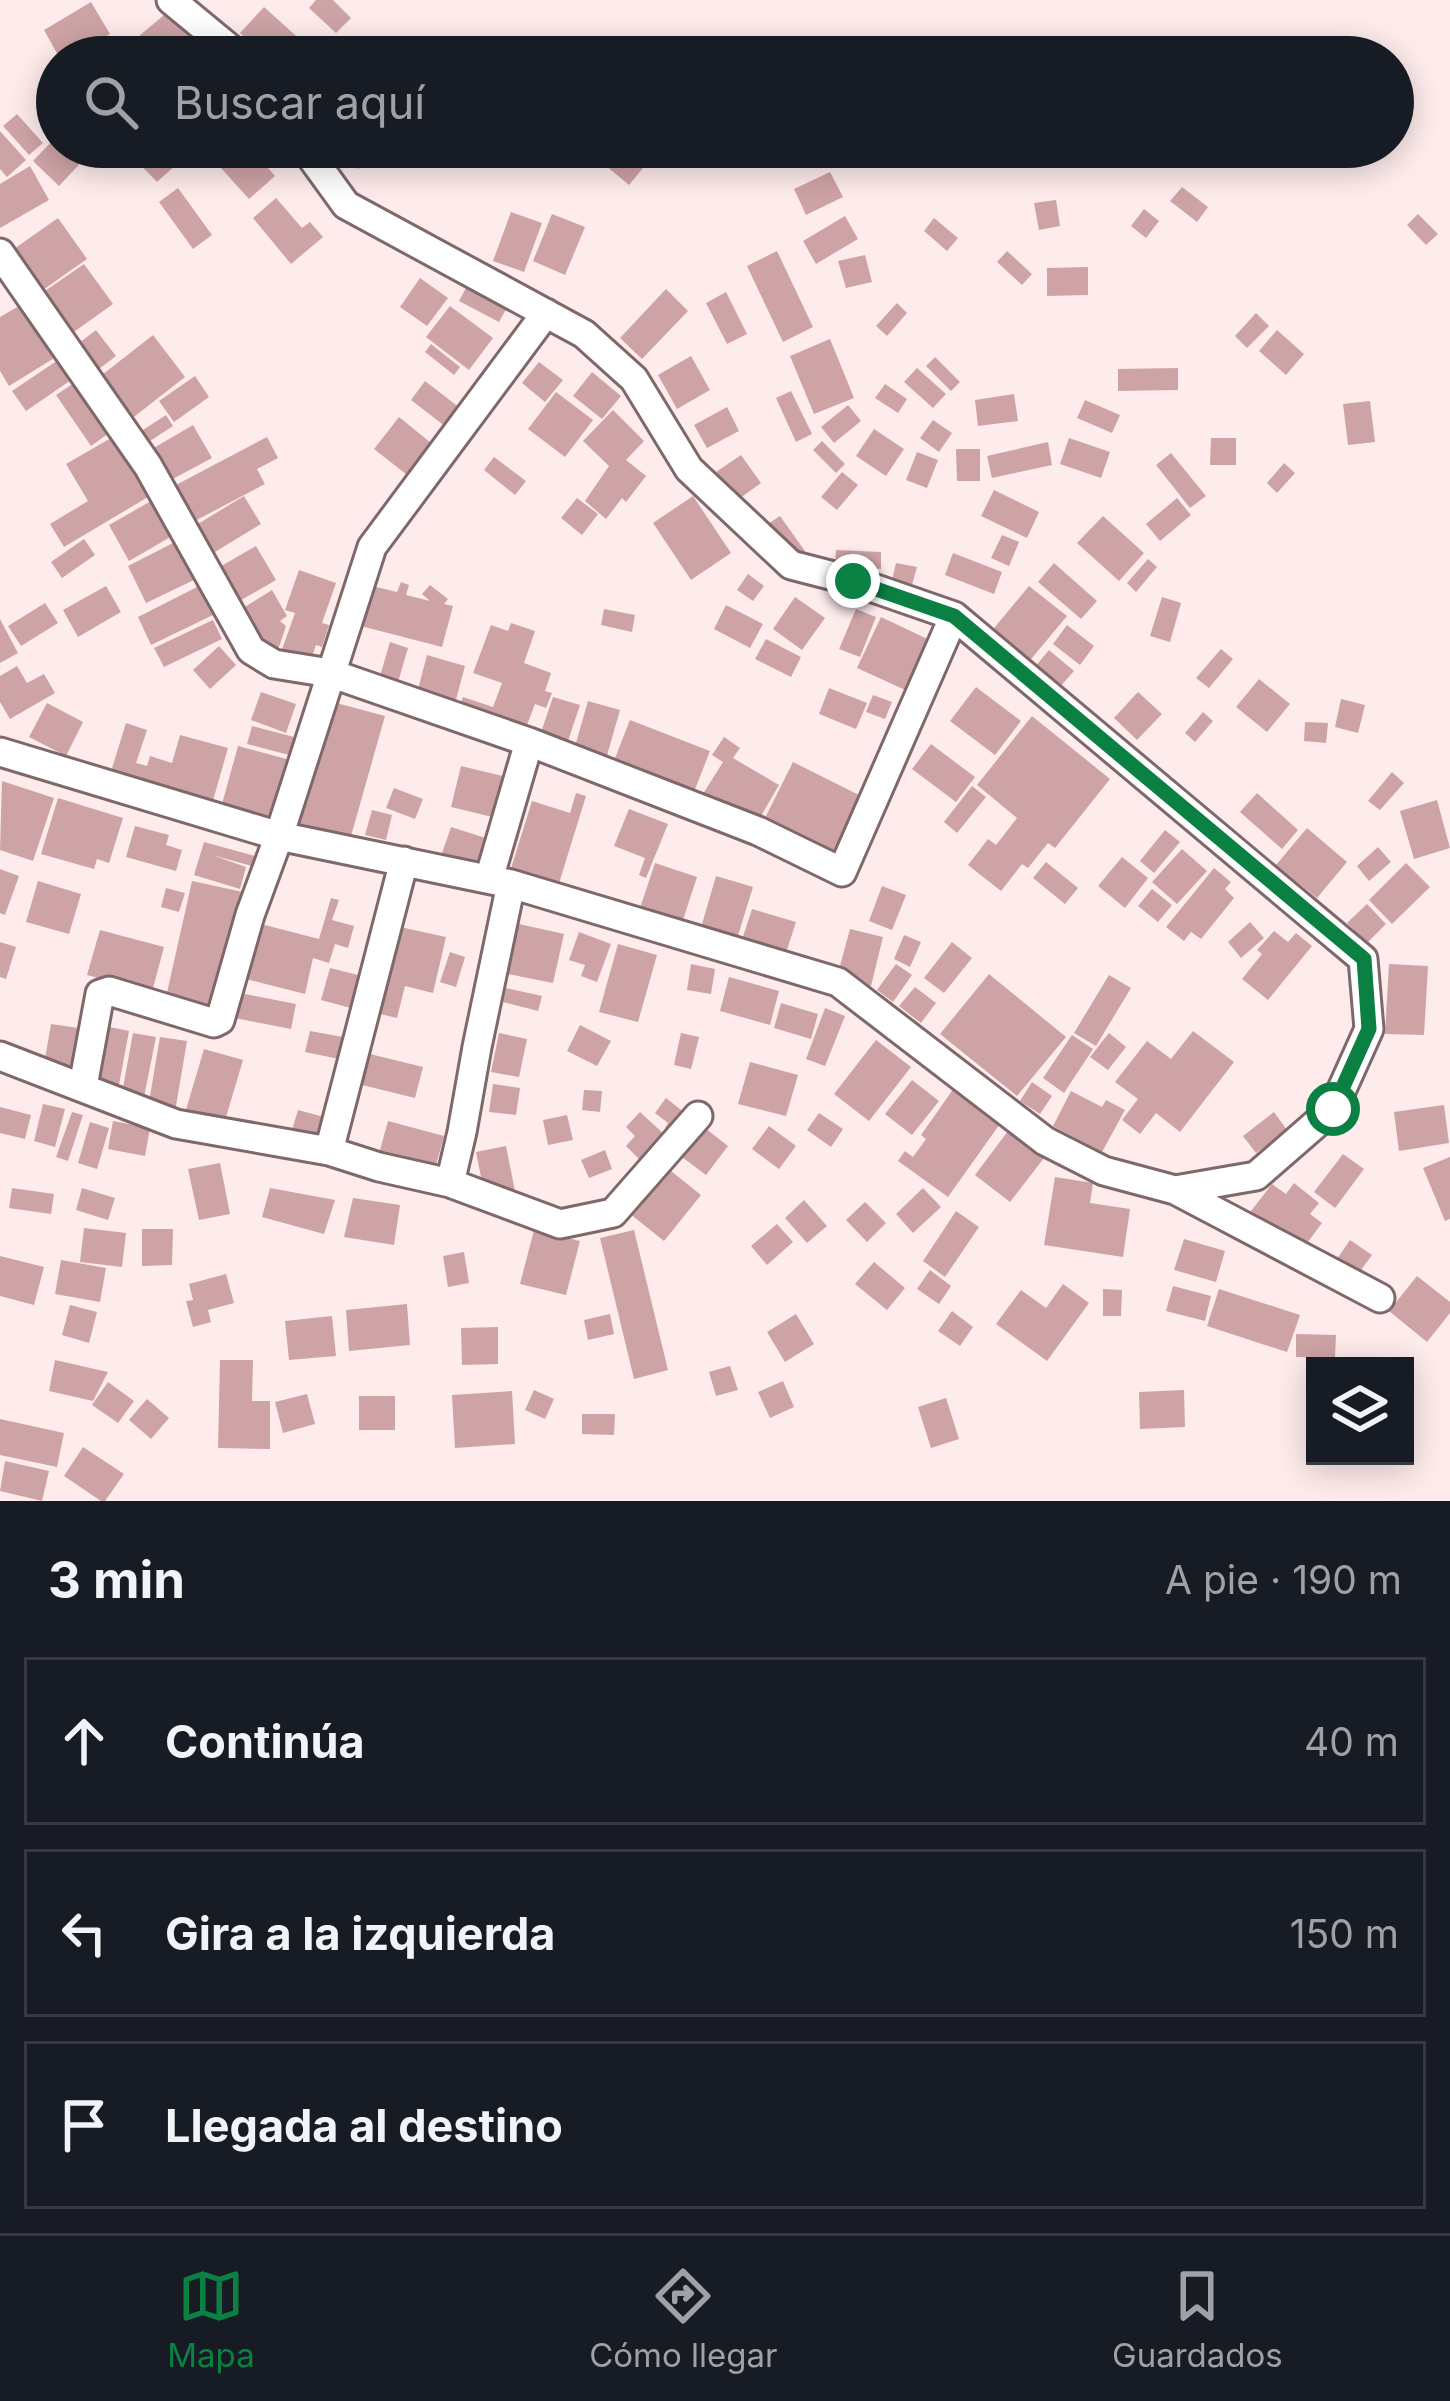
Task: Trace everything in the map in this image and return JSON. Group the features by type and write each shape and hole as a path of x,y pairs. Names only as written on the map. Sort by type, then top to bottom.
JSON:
{"street":[{"path":"171,0 215,36"},
{"path":"319,168 346,205 584,334 634,379 689,469 791,565 954,616 1364,959 1369,1029 1333,1109 1256,1176 1175,1190"},
{"path":"0,253 148,466 251,650 274,664 330,673 529,742 758,831 842,872 954,616"},
{"path":"83,1086 100,994 109,991 214,1024 220,1020 372,547 546,313"},
{"path":"449,1184 477,1047 500,881 498,855 529,742"},
{"path":"2,750 279,836 500,881 838,982 1045,1141 1104,1171 1175,1190 1380,1298"},
{"path":"328,1151 404,861"},
{"path":"0,1056 176,1124 328,1151 449,1184 560,1224 613,1213 698,1116"}],"building":[{"path":"316,0 333,0 351,18 336,33 309,8"},
{"path":"91,2 110,34 47,36 44,30"},
{"path":"264,7 296,36 243,36 240,33"},
{"path":"170,10 192,36 139,36"},
{"path":"17,114 36,135 36,149 29,155 3,126"},
{"path":"0,131 26,160 7,177 0,169"},
{"path":"30,166 49,200 0,228 0,184"},
{"path":"40,168 76,168 59,186"},
{"path":"144,168 173,168 157,182"},
{"path":"221,168 268,168 275,176 249,199"},
{"path":"608,168 643,168 629,185"},
{"path":"830,172 843,197 806,215 794,189"},
{"path":"1182,187 1208,207 1197,222 1170,201"},
{"path":"178,188 212,235 193,249 159,202"},
{"path":"276,198 302,228 310,222 323,237 291,264 253,218"},
{"path":"1056,200 1060,226 1039,230 1034,203"},
{"path":"1144,209 1159,221 1146,238 1131,226"},
{"path":"511,212 542,223 524,272 493,261"},
{"path":"552,214 585,227 565,275 533,261"},
{"path":"1418,214 1438,234 1426,245 1407,225"},
{"path":"845,216 858,239 816,264 803,241"},
{"path":"58,218 87,259 40,292 11,251"},
{"path":"934,218 958,238 947,251 924,231"},
{"path":"777,251 813,327 783,342 747,266"},
{"path":"1007,251 1032,274 1022,285 997,262"},
{"path":"865,255 872,282 846,288 838,261"},
{"path":"84,264 113,304 71,334 42,293"},
{"path":"1088,267 1088,295 1047,296 1047,268"},
{"path":"420,278 448,298 427,326 400,307"},
{"path":"467,286 508,306 499,322 459,301"},
{"path":"666,289 688,311 642,359 620,338"},
{"path":"726,292 747,334 727,344 706,303"},
{"path":"24,303 56,357 9,386 0,371 0,317"},
{"path":"897,303 907,313 887,336 876,326"},
{"path":"450,306 493,338 469,370 426,337"},
{"path":"1256,313 1269,326 1247,348 1235,336"},
{"path":"96,330 116,356 99,369 79,343"},
{"path":"1277,330 1304,354 1286,375 1259,351"},
{"path":"153,335 185,377 130,420 98,378"},
{"path":"830,339 854,398 814,414 790,356"},
{"path":"431,344 460,367 454,375 425,352"},
{"path":"691,356 710,390 677,409 658,375"},
{"path":"935,357 960,382 951,391 926,366"},
{"path":"61,358 74,378 26,411 12,391"},
{"path":"539,362 563,380 545,402 522,383"},
{"path":"917,368 946,394 933,408 904,382"},
{"path":"1178,368 1178,390 1118,391 1118,369"},
{"path":"592,372 621,396 602,419 573,396"},
{"path":"195,376 209,397 174,422 159,401"},
{"path":"77,381 112,431 91,446 56,395"},
{"path":"425,381 460,408 446,427 411,400"},
{"path":"885,384 907,399 898,413 875,398"},
{"path":"791,391 812,434 796,442 776,398"},
{"path":"556,392 593,420 565,457 528,429"},
{"path":"1014,394 1018,421 978,426 975,400"},
{"path":"1085,400 1120,415 1112,433 1077,418"},
{"path":"1370,401 1375,442 1348,445 1343,404"},
{"path":"848,405 861,421 834,443 821,427"},
{"path":"727,407 739,431 707,448 694,425"},
{"path":"613,410 644,441 626,460 646,476 606,519 585,501 609,466 583,441"},
{"path":"166,415 173,426 147,443 140,432"},
{"path":"399,417 436,447 411,478 374,449"},
{"path":"933,420 952,433 939,452 920,438"},
{"path":"193,425 212,458 169,481 152,449"},
{"path":"874,429 904,449 886,476 856,456"},
{"path":"118,434 153,494 64,547 50,524 88,501 66,464"},
{"path":"267,437 278,458 257,469 265,484 193,522 174,486"},
{"path":"1069,438 1110,452 1101,478 1060,464"},
{"path":"1211,438 1236,438 1236,465 1210,465"},
{"path":"822,441 845,464 836,473 813,450"},
{"path":"1048,442 1052,465 992,478 987,456"},
{"path":"956,449 980,449 980,481 957,481"},
{"path":"917,452 938,460 927,488 906,480"},
{"path":"1171,453 1206,496 1190,508 1156,465"},
{"path":"741,455 761,483 736,501 716,472"},
{"path":"494,457 526,481 515,495 484,470"},
{"path":"1284,463 1295,473 1277,493 1267,483"},
{"path":"842,472 858,485 837,510 821,497"},
{"path":"994,490 1039,512 1027,538 981,516"},
{"path":"244,496 261,524 210,555 193,527"},
{"path":"693,496 731,553 691,580 653,523"},
{"path":"158,497 179,532 129,561 109,525"},
{"path":"577,498 598,514 582,535 561,518"},
{"path":"1177,498 1191,515 1160,541 1146,524"},
{"path":"780,516 805,551 793,560 768,524"},
{"path":"1103,516 1144,553 1119,581 1077,543"},
{"path":"1002,535 1019,542 1009,566 991,558"},
{"path":"84,539 95,555 62,578 51,562"},
{"path":"179,540 198,578 146,603 128,566"},
{"path":"256,546 276,580 236,603 216,569"},
{"path":"836,550 881,552 881,569 835,566"},
{"path":"953,553 1002,572 994,594 945,575"},
{"path":"1148,559 1157,567 1136,592 1127,583"},
{"path":"896,563 917,567 912,585 892,580"},
{"path":"1054,563 1097,601 1081,619 1038,582"},
{"path":"299,570 336,583 322,623 329,625 322,647 316,645 308,668 279,658 295,613 285,610"},
{"path":"748,574 764,586 753,601 737,590"},
{"path":"401,582 409,585 406,595 430,601 422,594 430,585 448,599 444,604 453,606 442,647 357,625 368,585 397,592"},
{"path":"106,586 121,612 78,637 63,610"},
{"path":"199,586 213,615 151,645 138,617"},
{"path":"1029,586 1067,616 1027,664 990,633"},
{"path":"272,590 287,616 280,621 286,626 277,653 260,652 235,613"},
{"path":"795,597 825,618 802,650 773,629"},
{"path":"1162,597 1181,603 1170,642 1150,636"},
{"path":"45,603 58,623 21,646 8,626"},
{"path":"726,605 763,624 750,648 714,629"},
{"path":"604,609 635,615 632,632 601,625"},
{"path":"856,609 876,617 860,657 839,649"},
{"path":"881,617 938,644 914,694 857,668"},
{"path":"0,619 18,653 0,663"},
{"path":"213,620 222,639 164,667 154,648"},
{"path":"511,623 535,631 524,663 551,673 545,691 552,693 546,708 535,704 525,730 459,707 463,697 493,707 502,683 473,673 491,625 508,631"},
{"path":"1067,625 1094,646 1080,665 1053,644"},
{"path":"766,639 801,657 791,677 755,659"},
{"path":"390,642 408,648 398,682 380,676"},
{"path":"219,646 236,665 210,689 193,670"},
{"path":"1221,649 1233,659 1209,688 1196,678"},
{"path":"1049,650 1074,671 1059,688 1034,668"},
{"path":"427,655 465,666 454,707 416,697"},
{"path":"17,666 27,683 44,674 55,693 10,719 0,702 0,676"},
{"path":"1259,679 1290,704 1267,732 1236,707"},
{"path":"976,687 1021,721 995,755 950,721"},
{"path":"829,688 867,703 856,729 819,714"},
{"path":"261,692 296,704 286,733 251,720"},
{"path":"1138,692 1162,714 1137,740 1114,718"},
{"path":"873,695 892,702 885,719 866,712"},
{"path":"553,697 580,705 564,753 537,744"},
{"path":"1341,699 1365,705 1358,733 1335,727"},
{"path":"329,701 385,716 349,843 294,828"},
{"path":"588,701 620,710 606,759 574,750"},
{"path":"47,703 83,722 66,756 29,737"},
{"path":"1203,712 1213,721 1195,742 1185,733"},
{"path":"1032,716 1110,779 1055,848 1048,843 1028,868 1022,864 1001,891 968,865 988,839 996,845 1017,818 977,785"},
{"path":"630,720 710,751 690,802 610,771"},
{"path":"1305,722 1328,723 1326,743 1304,741"},
{"path":"126,723 147,730 136,763 147,766 150,756 172,763 180,735 228,748 212,804 109,778"},
{"path":"252,726 294,737 289,755 247,744"},
{"path":"724,737 740,748 733,758 779,785 754,828 701,797 723,762 712,755"},
{"path":"931,744 975,777 956,802 912,769"},
{"path":"238,746 290,760 274,818 222,804"},
{"path":"793,762 869,800 838,862 762,824"},
{"path":"461,766 515,779 505,820 451,807"},
{"path":"1392,772 1404,783 1380,810 1368,801"},
{"path":"2,781 54,798 33,861 0,850"},
{"path":"972,786 986,797 957,833 944,822"},
{"path":"394,788 423,799 415,819 386,808"},
{"path":"576,793 586,796 556,893 508,878 532,801 570,813"},
{"path":"1257,793 1298,830 1282,849 1240,812"},
{"path":"58,798 123,818 109,863 97,859 94,869 41,854"},
{"path":"1437,800 1450,848 1414,859 1400,811"},
{"path":"629,809 668,824 646,878 639,875 645,858 614,846"},
{"path":"372,810 392,815 386,840 365,835"},
{"path":"135,826 169,835 166,845 182,850 176,871 126,857"},
{"path":"451,827 495,841 483,876 439,862"},
{"path":"1307,828 1347,862 1317,898 1276,865"},
{"path":"1165,830 1180,842 1154,873 1140,861"},
{"path":"204,842 255,856 252,866 212,855 246,867 240,889 194,875"},
{"path":"1378,847 1391,862 1369,881 1357,866"},
{"path":"1182,849 1207,871 1177,904 1152,882"},
{"path":"1122,857 1148,878 1125,908 1098,886"},
{"path":"1046,862 1078,888 1065,904 1033,878"},
{"path":"655,863 697,877 680,929 638,914"},
{"path":"1406,863 1430,887 1392,924 1369,900"},
{"path":"1214,868 1231,882 1225,889 1234,898 1201,939 1191,932 1184,941 1166,927"},
{"path":"0,869 19,876 5,915 0,913"},
{"path":"716,876 753,887 736,942 700,931"},
{"path":"38,881 81,894 69,934 26,922"},
{"path":"192,881 243,892 215,1017 164,1006"},
{"path":"882,886 906,895 892,930 869,921"},
{"path":"166,888 185,893 179,912 161,907"},
{"path":"1152,889 1172,905 1158,922 1138,906"},
{"path":"331,898 339,900 332,920 354,926 348,948 335,944 329,963 313,958 305,994 238,977 253,922 319,939"},
{"path":"1367,904 1386,924 1367,943 1347,923"},
{"path":"752,909 796,922 784,959 740,946"},
{"path":"1250,922 1264,938 1241,958 1228,942"},
{"path":"519,924 564,934 553,983 508,974"},
{"path":"400,927 446,937 433,993 405,986 397,1018 380,1014"},
{"path":"850,929 883,937 871,986 837,977"},
{"path":"100,930 164,947 152,992 87,975"},
{"path":"1274,931 1288,942 1296,933 1312,946 1268,1000 1242,979 1262,954 1257,950"},
{"path":"579,932 611,944 597,982 581,976 585,965 569,960"},
{"path":"904,935 921,942 910,967 894,959"},
{"path":"0,942 16,947 6,979 0,977"},
{"path":"952,942 972,958 944,993 924,978"},
{"path":"618,944 657,955 638,1022 599,1012"},
{"path":"450,952 465,957 456,987 440,982"},
{"path":"691,964 715,969 711,994 687,990"},
{"path":"896,964 912,975 893,1002 877,990"},
{"path":"1389,964 1428,966 1424,1035 1385,1034"},
{"path":"330,968 370,978 362,1011 321,1000"},
{"path":"989,974 1066,1037 1017,1096 940,1034"},
{"path":"1109,975 1131,988 1096,1046 1074,1033"},
{"path":"729,977 779,991 770,1025 720,1011"},
{"path":"915,987 936,1003 921,1023 899,1006"},
{"path":"506,988 542,996 538,1011 503,1002"},
{"path":"240,993 296,1004 291,1029 235,1018"},
{"path":"781,1003 818,1014 811,1039 774,1028"},
{"path":"825,1008 845,1016 825,1066 806,1059"},
{"path":"51,1024 85,1029 77,1075 43,1070"},
{"path":"580,1025 611,1041 597,1066 567,1051"},
{"path":"105,1026 129,1031 118,1090 93,1085"},
{"path":"310,1031 343,1037 339,1059 305,1052"},
{"path":"1193,1031 1234,1062 1180,1132 1156,1113 1140,1134 1122,1120 1138,1099 1115,1082 1147,1041 1171,1059"},
{"path":"133,1033 156,1037 144,1097 122,1093"},
{"path":"499,1033 527,1039 519,1077 491,1072"},
{"path":"681,1033 699,1037 691,1069 674,1065"},
{"path":"1109,1033 1126,1047 1108,1070 1090,1057"},
{"path":"1072,1035 1093,1049 1064,1093 1043,1078"},
{"path":"160,1037 187,1041 176,1106 149,1102"},
{"path":"876,1040 911,1067 869,1121 834,1094"},
{"path":"204,1049 243,1060 224,1124 185,1113"},
{"path":"370,1054 423,1067 415,1098 362,1085"},
{"path":"750,1062 798,1075 786,1116 738,1104"},
{"path":"912,1080 939,1101 912,1135 885,1114"},
{"path":"1032,1082 1052,1096 1040,1114 1020,1101"},
{"path":"493,1084 520,1088 516,1115 489,1112"},
{"path":"954,1088 1002,1121 948,1197 898,1161 905,1151 913,1157 926,1139 921,1135"},
{"path":"584,1090 602,1091 600,1112 582,1110"},
{"path":"1071,1091 1102,1107 1106,1100 1125,1110 1102,1152 1053,1126"},
{"path":"666,1098 685,1113 671,1132 655,1113"},
{"path":"43,1104 65,1109 55,1147 34,1141"},
{"path":"1444,1105 1449,1143 1399,1151 1394,1112"},
{"path":"0,1107 31,1115 25,1139 0,1133"},
{"path":"298,1110 328,1118 319,1146 290,1137"},
{"path":"72,1112 83,1115 68,1161 56,1157"},
{"path":"640,1112 665,1135 641,1161 626,1146 635,1136 626,1127"},
{"path":"1274,1112 1287,1130 1256,1153 1243,1136"},
{"path":"819,1113 843,1129 831,1147 807,1130"},
{"path":"567,1115 573,1140 548,1145 543,1120"},
{"path":"113,1121 150,1128 145,1156 108,1149"},
{"path":"388,1121 444,1136 433,1176 377,1161"},
{"path":"90,1122 109,1128 97,1169 78,1163"},
{"path":"769,1126 796,1146 779,1169 752,1149"},
{"path":"705,1128 728,1146 706,1175 682,1157"},
{"path":"1008,1131 1044,1158 1010,1202 975,1175"},
{"path":"506,1146 516,1196 483,1187 476,1152"},
{"path":"605,1150 612,1169 589,1178 581,1160"},
{"path":"1343,1154 1364,1169 1335,1208 1314,1192"},
{"path":"1450,1157 1450,1219 1445,1221 1423,1168"},
{"path":"220,1163 230,1214 199,1220 188,1169"},
{"path":"666,1167 701,1195 664,1241 629,1213"},
{"path":"1055,1177 1093,1183 1090,1203 1130,1209 1123,1257 1044,1245"},
{"path":"1294,1183 1319,1203 1310,1214 1322,1223 1302,1250 1251,1211 1272,1184 1286,1194"},
{"path":"12,1188 54,1194 51,1214 9,1208"},
{"path":"82,1188 115,1198 108,1220 76,1210"},
{"path":"270,1188 335,1200 324,1234 262,1217"},
{"path":"923,1188 941,1207 913,1233 896,1214"},
{"path":"353,1198 400,1205 394,1245 344,1237"},
{"path":"804,1200 827,1226 807,1243 785,1218"},
{"path":"865,1202 886,1223 867,1242 846,1220"},
{"path":"956,1211 979,1227 945,1277 923,1261"},
{"path":"777,1224 793,1242 767,1265 751,1246"},
{"path":"84,1228 126,1233 122,1267 80,1262"},
{"path":"142,1229 173,1229 172,1265 142,1266"},
{"path":"534,1230 580,1241 566,1295 520,1284"},
{"path":"634,1230 668,1370 634,1379 600,1238"},
{"path":"1184,1239 1225,1251 1216,1282 1174,1270"},
{"path":"1350,1240 1372,1255 1358,1274 1337,1259"},
{"path":"464,1252 469,1283 448,1287 443,1256"},
{"path":"0,1256 44,1267 34,1305 0,1296"},
{"path":"61,1260 106,1268 100,1302 55,1294"},
{"path":"874,1262 905,1288 887,1310 855,1284"},
{"path":"930,1270 951,1286 939,1304 917,1289"},
{"path":"226,1274 234,1303 208,1310 211,1322 193,1327 186,1301 193,1300 189,1284"},
{"path":"1417,1276 1450,1302 1450,1313 1427,1342 1389,1311"},
{"path":"1063,1284 1089,1303 1047,1361 996,1324 1021,1290 1046,1308"},
{"path":"1173,1286 1211,1296 1205,1321 1166,1311"},
{"path":"1103,1289 1122,1290 1121,1316 1103,1316"},
{"path":"1219,1289 1300,1315 1287,1352 1207,1326"},
{"path":"407,1304 410,1345 349,1351 346,1310"},
{"path":"70,1305 97,1312 89,1343 62,1335"},
{"path":"952,1311 973,1327 960,1346 938,1331"},
{"path":"610,1314 614,1334 588,1340 584,1320"},
{"path":"796,1314 814,1344 785,1362 767,1332"},
{"path":"332,1316 336,1356 289,1360 285,1321"},
{"path":"498,1327 498,1364 462,1365 461,1328"},
{"path":"1296,1334 1336,1335 1335,1357 1296,1357"},
{"path":"55,1360 108,1372 93,1401 49,1391"},
{"path":"220,1360 253,1360 252,1401 270,1401 270,1449 218,1448"},
{"path":"730,1366 738,1390 716,1396 709,1372"},
{"path":"783,1381 794,1407 770,1418 758,1392"},
{"path":"108,1382 134,1401 118,1423 92,1405"},
{"path":"534,1390 554,1399 545,1419 525,1410"},
{"path":"1184,1390 1185,1427 1140,1429 1139,1392"},
{"path":"512,1391 515,1444 455,1448 452,1395"},
{"path":"307,1394 315,1424 283,1433 275,1402"},
{"path":"359,1396 395,1396 395,1430 359,1430"},
{"path":"946,1398 959,1439 931,1448 918,1407"},
{"path":"147,1399 169,1418 151,1439 129,1420"},
{"path":"582,1414 615,1414 614,1435 582,1434"},
{"path":"0,1419 64,1433 57,1467 0,1455"},
{"path":"83,1447 124,1474 105,1501 64,1476"},
{"path":"5,1461 49,1471 42,1501 0,1491"}],"route":[{"path":"853,581 954,616 1364,959 1369,1029 1333,1109"}]}
